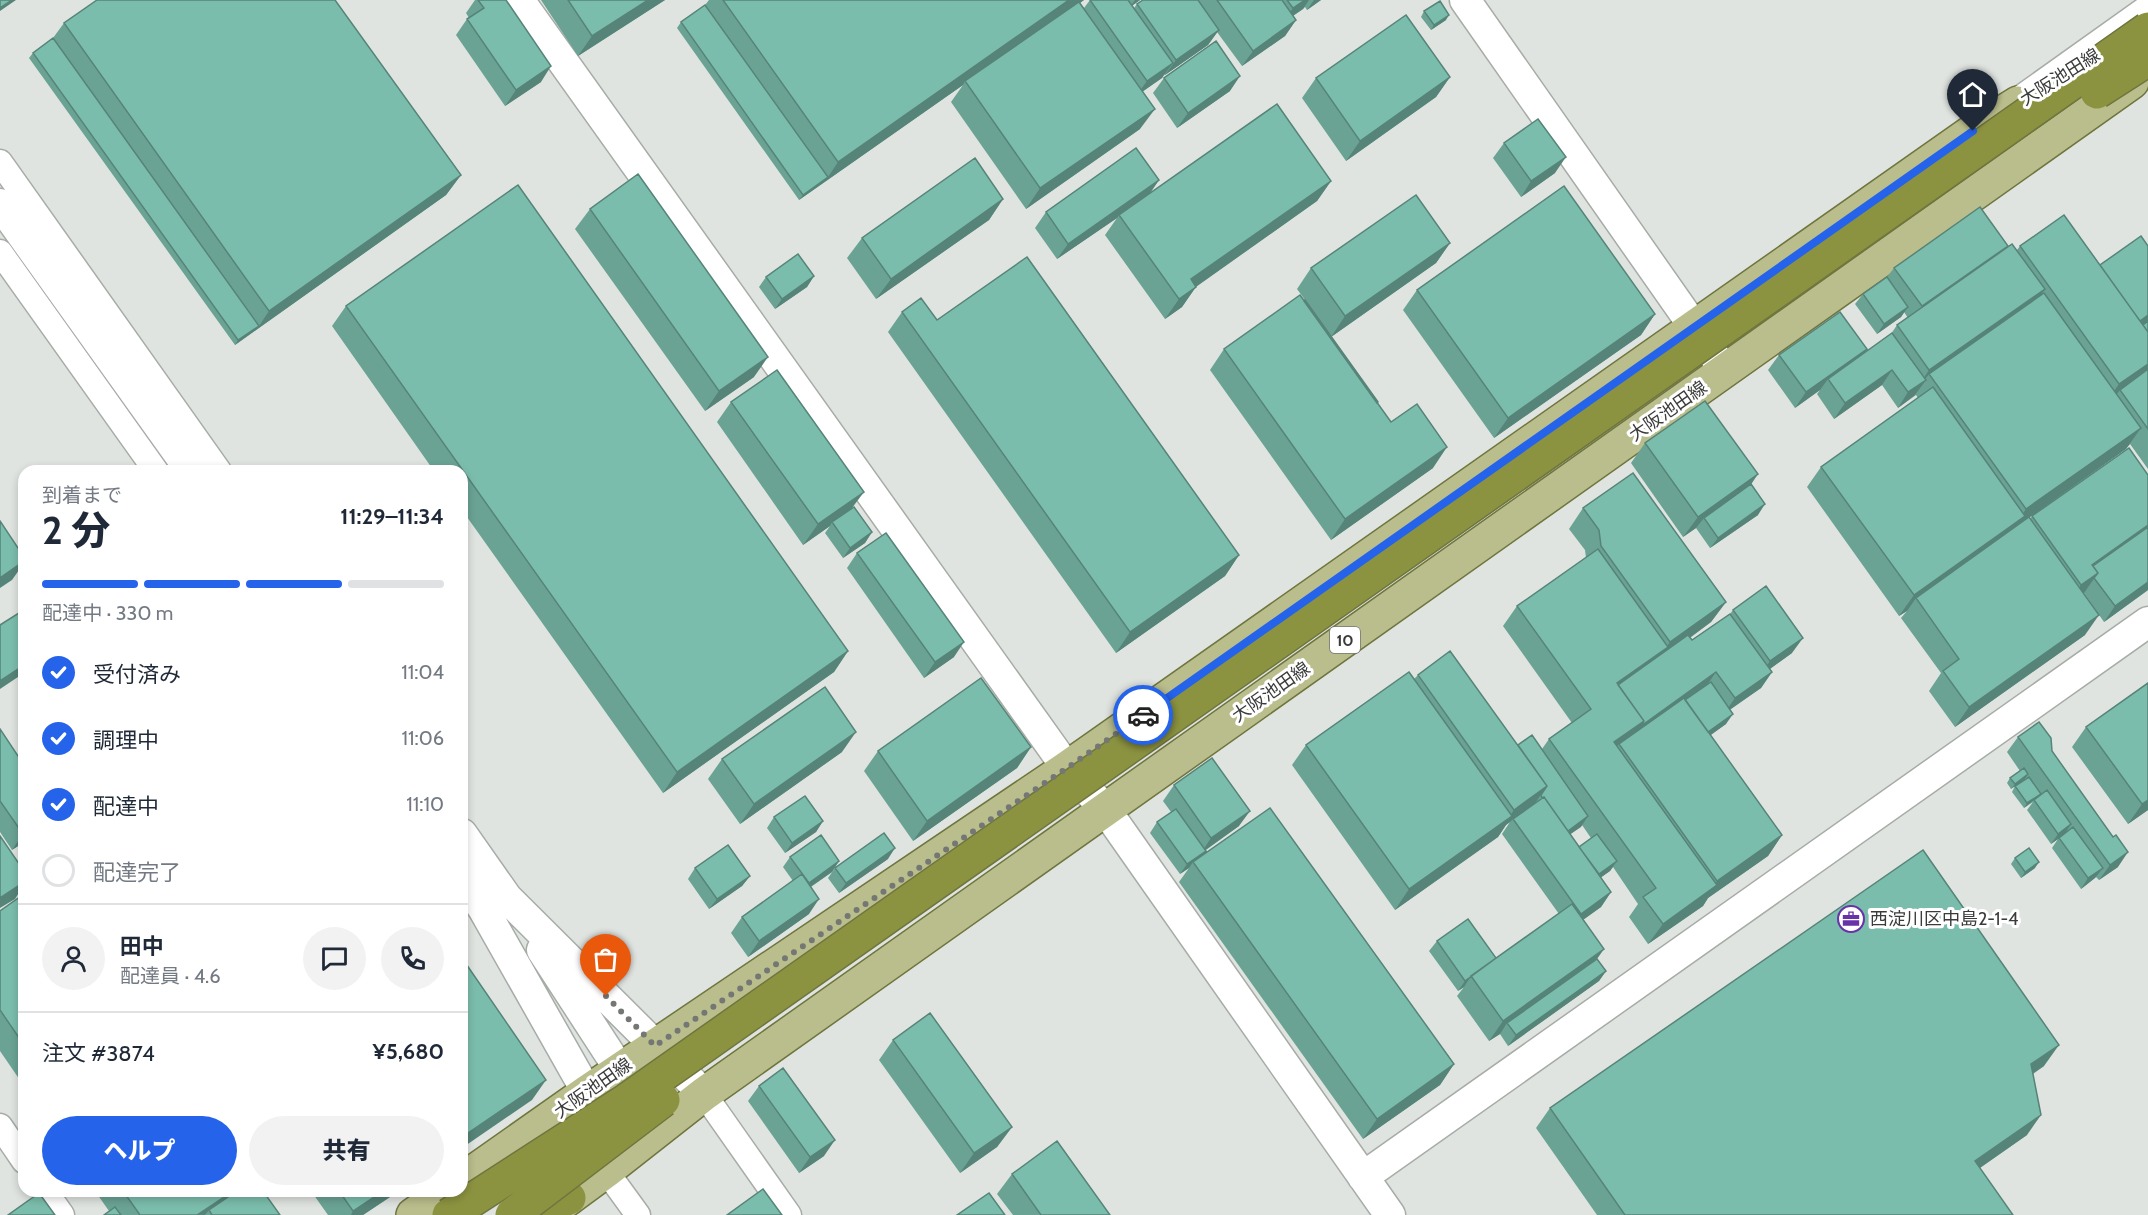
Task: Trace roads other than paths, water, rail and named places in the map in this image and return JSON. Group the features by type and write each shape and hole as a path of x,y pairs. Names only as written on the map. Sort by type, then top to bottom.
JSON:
{"highway":[{"path":"449,1215 627,1100 2148,29"},
{"path":"512,1215 673,1093 1677,385 2148,59"},
{"path":"519,1215 557,1206"}],"main road":[{"name":"大阪池田線","path":"468,1176 587,1092 1067,768 1973,131 2099,52 2148,18"},
{"name":"大阪池田線","path":"557,1206 606,1171 704,1094 2148,70"},
{"path":"413,1215 438,1197"}],"street":[{"path":"519,0 1067,768 1105,809 1390,1215"},
{"path":"1465,0 1725,371"},
{"path":"1973,131 2148,7"},
{"path":"0,162 215,465"},
{"path":"0,204 187,465"},
{"path":"0,252 152,465"},
{"path":"1363,1177 2148,622"},
{"path":"468,843 620,1070 628,1093 630,1121 623,1146 606,1171"},
{"path":"468,887 484,910 587,1092 606,1171 638,1215"},
{"path":"507,898 704,1094 789,1215"},
{"path":"0,1126 18,1152"},
{"path":"49,1197 62,1215"}],"place":[{"name":"西淀川区中島2-1-4","path":"1851,919"}]}
